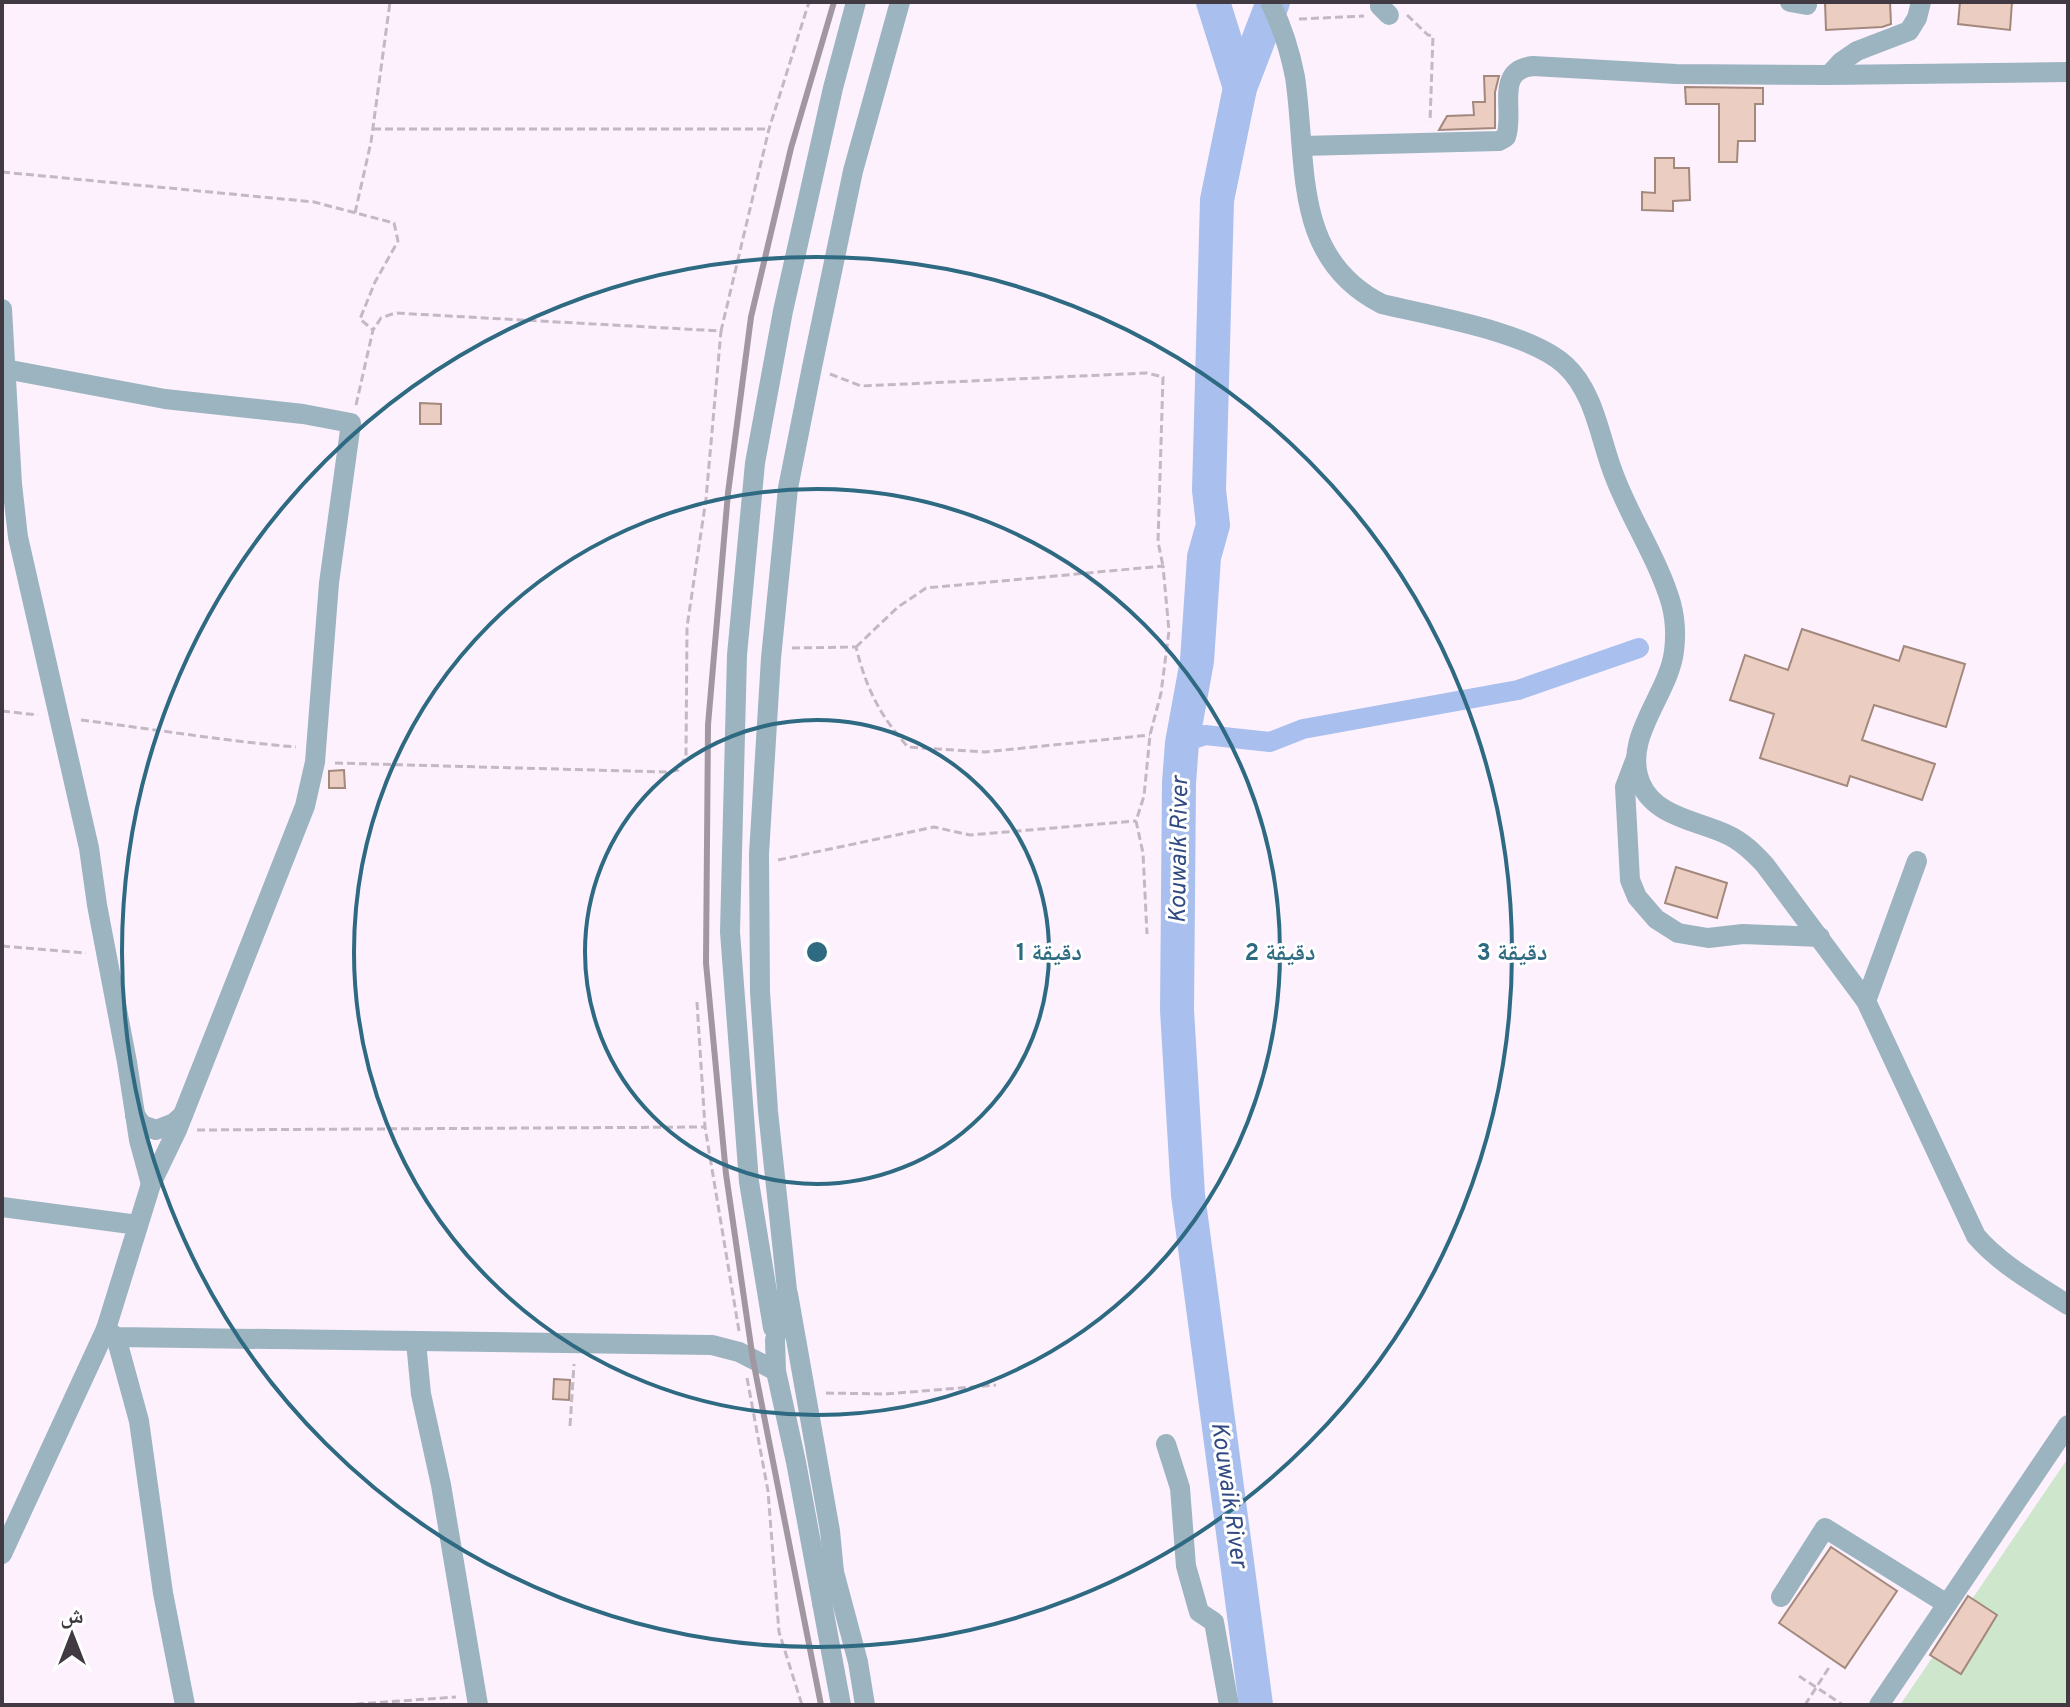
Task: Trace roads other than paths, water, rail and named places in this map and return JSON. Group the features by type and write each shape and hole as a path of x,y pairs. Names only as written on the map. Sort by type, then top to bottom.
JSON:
{"street":[{"path":"841,1705 776,1371 775,1340 749,1182 730,932 737,655 755,463 783,311 856,2"},
{"path":"865,1705 858,1662 834,1572 807,1393 787,1290 762,1022 759,864 772,648 788,488 853,171 900,2"},
{"path":"1829,75 1857,51 1909,31 1917,18 1921,2"},
{"path":"1276,16 1294,76 1311,213 1320,241 1339,275 1360,293 1382,304 1537,345 1566,365 1578,380 1593,411 1614,476 1666,589 1674,618 1671,666 1650,714 1625,787 1627,853 1630,880 1637,897 1646,909 1678,933 1708,938 1743,934 1820,937"},
{"path":"1302,146 1499,141 1506,137 1509,127 1508,86 1513,73 1521,67 1676,74 2068,72"},
{"path":"2,309 18,537 89,848 135,1115 151,1184"},
{"path":"2,1554 111,1333 151,1184 180,1122 305,806 316,755 329,583 351,423 303,414 165,399 5,369"},
{"path":"1637,754 1637,771 1648,796 1671,813 1729,835 1765,865 1866,1001 1976,1236 2006,1264 2068,1305"},
{"path":"1866,1001 1917,861"},
{"path":"135,1115 142,1125 156,1130 180,1122"},
{"path":"2,1207 138,1225"},
{"path":"775,1340 787,1290"},
{"path":"111,1333 416,1342 712,1345 739,1352 776,1371"},
{"path":"111,1333 139,1421 163,1593 185,1705"},
{"path":"416,1342 421,1394 441,1485 477,1700"},
{"path":"1879,1705 2068,1425"},
{"path":"1166,1444 1180,1488 1186,1566 1199,1612 1214,1622 1229,1705"},
{"path":"1781,1597 1825,1528 1947,1604"},
{"path":"822,1603 834,1572"}],"waterway":[{"path":"1213,2 1240,88"},
{"name":"Kouwaik River","path":"1256,1705 1188,1195 1177,1010 1179,783 1182,743 1197,661 1204,557 1213,525 1209,490 1217,200 1240,88 1273,2"},
{"path":"1182,743 1205,735 1270,742 1303,729 1518,690 1639,648"}],"railway":[{"path":"821,1705 753,1360 726,1174 706,963 708,725 728,493 751,317 791,148 834,2"}]}
